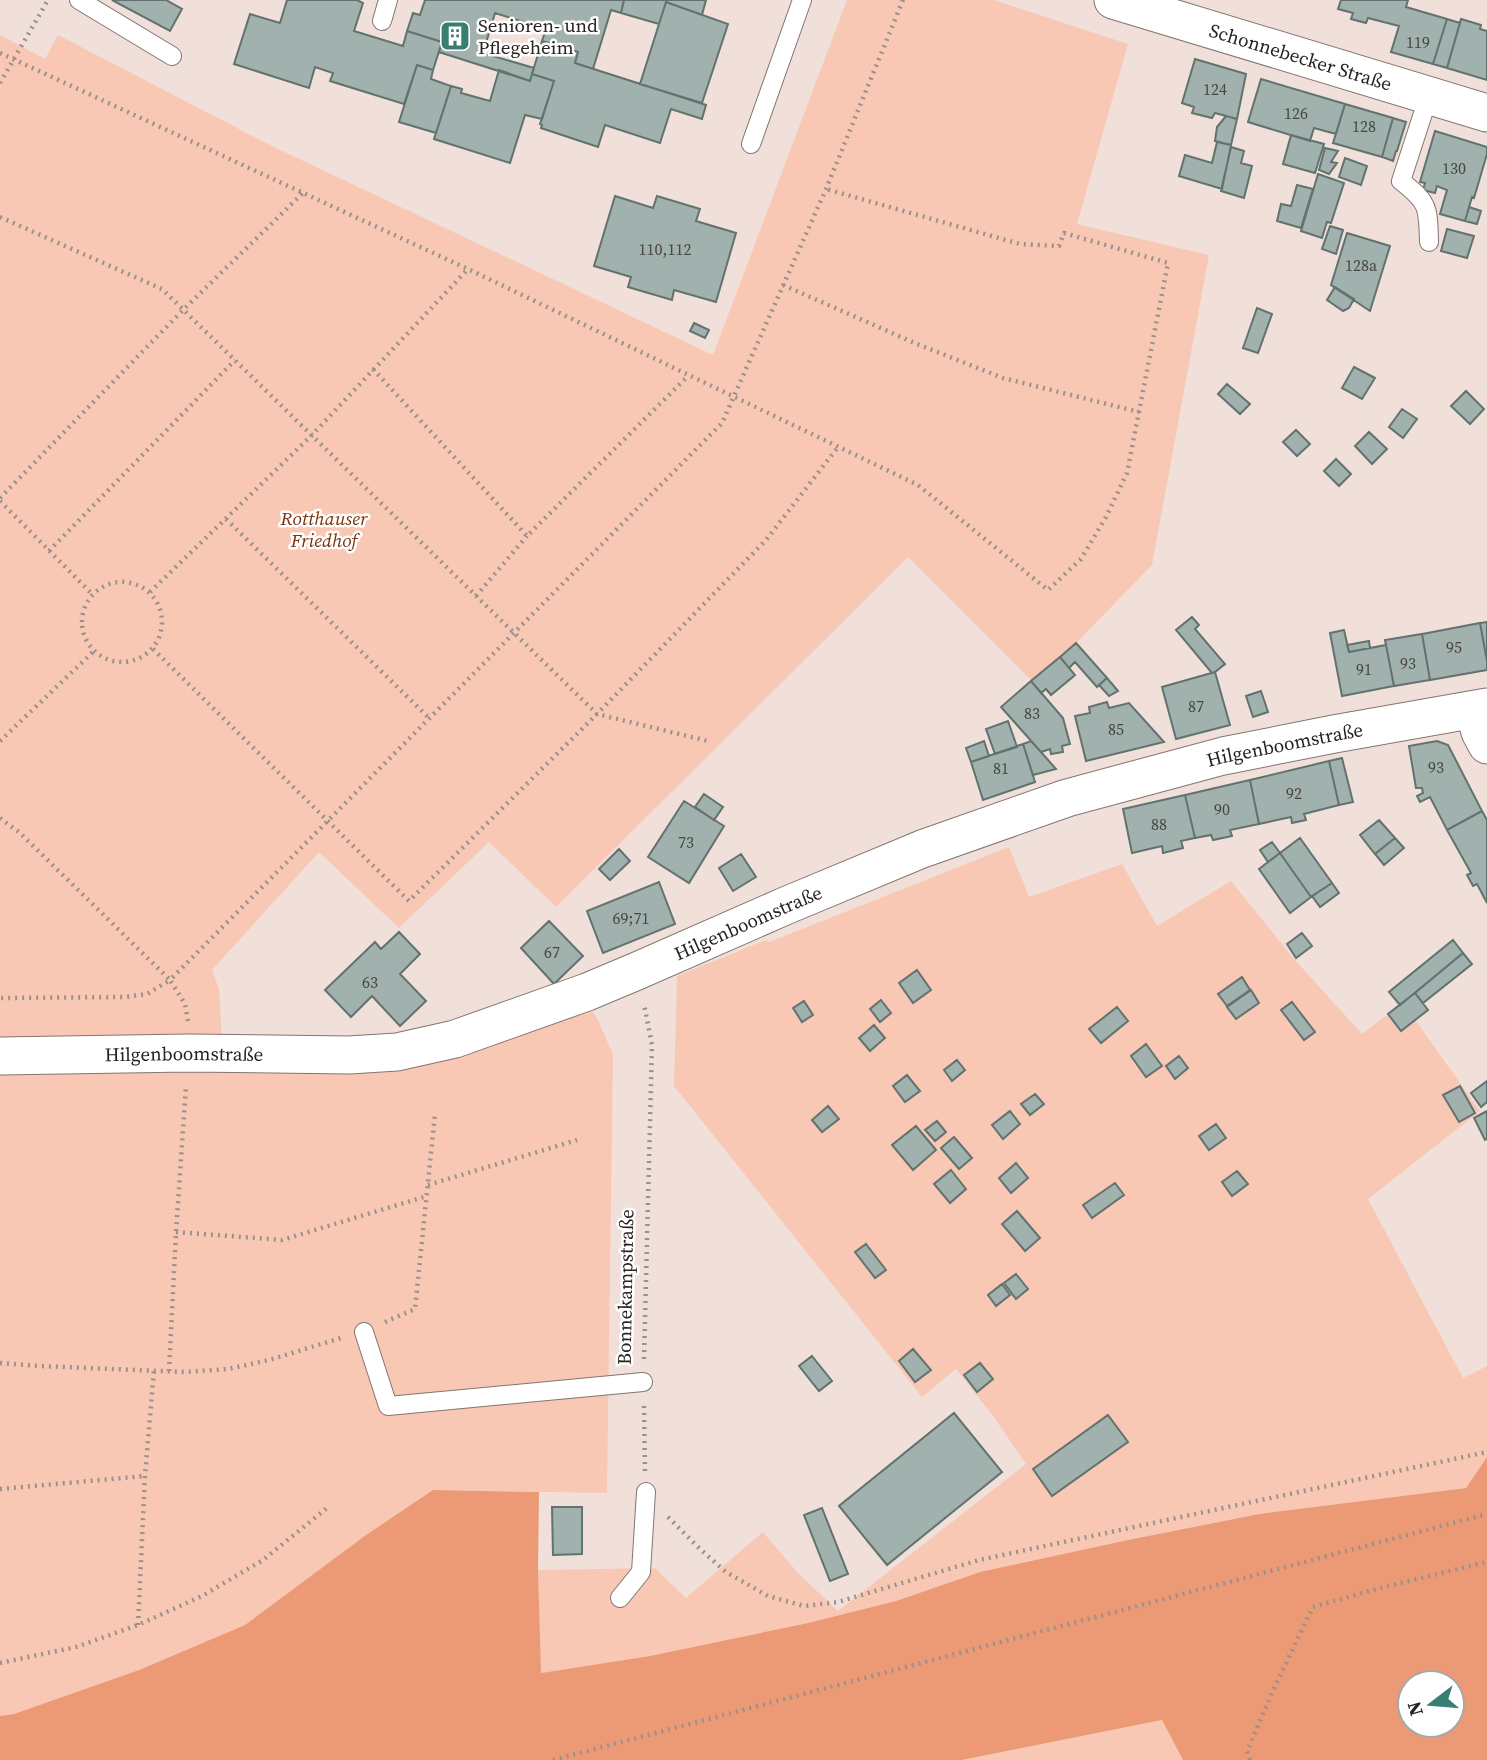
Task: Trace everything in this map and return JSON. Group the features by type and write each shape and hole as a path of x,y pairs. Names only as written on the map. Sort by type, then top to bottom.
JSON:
{"street":[{"name":"Schonnebecker Straße","path":"1113,0 1487,113"},
{"path":"1481,708 1480,732 1487,745"},
{"name":"Hilgenboomstraße","path":"0,1056 188,1053 349,1055 397,1052 455,1039 587,992 922,849 1067,798 1223,756 1481,708"}],"lane":[{"path":"79,0 172,56"},
{"path":"382,21 388,0"},
{"path":"751,144 802,0"},
{"path":"1429,95 1401,181 1414,191 1428,208 1429,242"},
{"path":"364,1332 387,1406 643,1382"},
{"path":"620,1598 641,1572 646,1492"}],"path":[{"path":"0,83 48,0"},
{"path":"0,998 126,998 147,994 170,980 722,423 826,189 903,0"},
{"path":"0,53 468,269 918,485 1048,590 1081,559 1106,517 1127,472 1168,263 1064,233 1059,246 1020,244 826,189"},
{"path":"92,594 0,500 183,310 303,193"},
{"path":"0,217 162,289 597,714 708,741"},
{"path":"150,592 312,435 468,269"},
{"path":"783,285 917,344 1003,378 1139,412"},
{"path":"49,551 235,360"},
{"path":"373,369 527,536"},
{"path":"476,596 527,536 688,375"},
{"path":"153,649 409,901 597,714 766,540 838,447"},
{"path":"226,519 429,718"},
{"path":"132,582 150,592 161,610 162,631 153,649 134,661 113,662 94,651 83,633 83,613 92,594 110,583 132,582"},
{"path":"0,741 94,651"},
{"path":"0,818 20,832 170,980 185,1004 190,1031 169,1371"},
{"name":"Bonnekampstraße","path":"637,971 652,1045 643,1382 646,1492"},
{"path":"0,1363 169,1371 228,1369 364,1332 415,1309 435,1114"},
{"path":"428,1185 577,1140"},
{"path":"176,1232 282,1240 427,1196"},
{"path":"138,1625 145,1476 154,1370"},
{"path":"646,1492 669,1518 726,1572 768,1596 804,1606 838,1602 979,1560 1486,1453 1487,1460"},
{"path":"0,1489 145,1476"},
{"path":"0,1663 76,1647 138,1625 202,1597 263,1560 327,1508"},
{"path":"553,1760 1487,1514"},
{"path":"1250,1760 1247,1751 1313,1607 1487,1562"}],"green space":[{"name":"Rotthauser Friedhof","path":"847,0 994,0 1128,44 1077,224 1209,255 1152,565 1077,642 1031,680 908,557 556,907 489,842 399,928 319,852 212,970 219,989 223,1057 350,1060 585,999 599,1022 613,1055 607,1493 433,1490 366,1535 245,1625 139,1670 14,1714 0,1716 0,35 45,59 58,35 274,147 713,355"},
{"path":"1009,847 1029,897 1122,864 1157,926 1231,881 1294,959 1362,1034 1388,1014 1415,1020 1480,1111 1368,1199 1463,1378 1487,1366 1487,1457 1466,1488 1259,1514 1123,1541 980,1572 896,1601 808,1623 650,1656 540,1673 538,1570 655,1568 686,1598 763,1532 798,1573 838,1611 1026,1464 956,1369 922,1397 674,1086 677,976"},
{"path":"1162,1720 1183,1760 962,1760"}],"shaded area":[{"path":"1487,1457 1487,1760 1183,1760 1162,1720 962,1760 0,1760 0,1716 14,1714 139,1670 245,1625 366,1535 433,1490 539,1492 541,1673 650,1656 808,1623 896,1601 980,1572 1259,1514 1466,1488"}],"building":[{"path":"112,0 166,0 182,9 170,31"},
{"path":"287,0 357,0 363,3 354,31 403,46 407,31 442,42 433,70 417,65 404,104 330,81 333,73 315,67 309,88 234,64 250,14 280,23"},
{"name":"Senioren- und Pflegeheim","path":"425,0 624,0 621,13 611,10 593,69 575,63 578,52 542,41 546,29 495,13 483,53 534,68 530,81 439,52 442,42 407,31 413,13 420,15"},
{"path":"624,0 706,0 702,15 666,2 659,24 621,13"},
{"path":"1341,0 1408,0 1406,7 1447,19 1433,64 1391,52 1399,26 1368,18 1366,23 1351,19 1353,13 1338,9"},
{"path":"666,2 728,24 702,103 640,84"},
{"path":"1447,19 1460,23 1447,68 1433,64"},
{"path":"1461,19 1481,25 1480,29 1487,31 1487,80 1447,68"},
{"path":"542,41 578,52 575,63 706,105 702,119 671,109 660,143 605,125 598,147 541,128 554,81 532,74"},
{"path":"1195,59 1246,74 1237,119 1215,113 1212,118 1192,113 1194,107 1182,103"},
{"path":"417,65 433,70 431,79 451,86 436,133 399,122"},
{"path":"499,70 530,81 532,74 554,81 542,119 525,115 510,163 434,139 451,86 462,89 461,93 490,101"},
{"path":"1261,79 1345,104 1336,134 1314,128 1310,141 1248,122"},
{"path":"1345,104 1393,118 1382,157 1333,143"},
{"path":"1226,116 1237,119 1231,145 1215,141 1217,127"},
{"path":"1393,118 1406,122 1393,161 1382,157"},
{"path":"1435,131 1487,147 1465,221 1440,214 1447,190 1437,186 1435,193 1423,190 1425,183 1420,182"},
{"path":"1291,135 1324,144 1315,173 1283,164"},
{"path":"1217,142 1231,145 1222,189 1179,176 1185,155 1212,163"},
{"path":"1231,147 1244,151 1241,163 1252,166 1244,198 1221,191"},
{"path":"1325,148 1338,151 1331,162 1337,163 1329,174 1319,170"},
{"path":"1345,158 1367,166 1361,185 1339,177"},
{"path":"1318,174 1344,183 1331,223 1327,222 1322,238 1301,231"},
{"path":"1297,185 1313,189 1301,228 1277,221 1281,204 1291,206"},
{"path":"615,196 653,208 657,196 700,209 696,221 736,233 716,302 674,290 672,300 628,287 631,277 594,266"},
{"path":"1469,207 1481,211 1477,224 1465,221"},
{"path":"1330,226 1343,230 1336,254 1322,249"},
{"path":"1447,229 1474,236 1467,258 1441,251"},
{"path":"1347,233 1390,246 1370,311 1331,285"},
{"path":"1335,287 1354,299 1349,308 1343,311 1327,300"},
{"path":"1257,308 1272,314 1258,353 1243,348"},
{"path":"694,323 709,330 705,338 690,331"},
{"path":"1354,367 1375,378 1362,399 1342,388"},
{"path":"1227,384 1250,404 1240,414 1218,394"},
{"path":"1466,391 1484,409 1470,424 1451,406"},
{"path":"1402,409 1417,419 1403,438 1389,427"},
{"path":"1296,430 1310,444 1297,456 1283,442"},
{"path":"1369,432 1387,449 1372,464 1355,446"},
{"path":"1336,459 1351,474 1339,486 1324,471"},
{"path":"1192,617 1199,625 1195,629 1225,664 1215,672 1212,673 1176,630"},
{"path":"1487,622 1487,661 1480,623"},
{"path":"1480,623 1487,670 1430,680 1422,634"},
{"path":"1344,630 1349,652 1386,645 1394,686 1342,696 1330,633"},
{"path":"1422,634 1430,680 1394,686 1385,640"},
{"path":"1369,641 1370,648 1349,652 1347,645"},
{"path":"1076,643 1107,678 1097,687 1075,662 1069,668 1060,657"},
{"path":"1060,657 1075,675 1051,695 1046,689 1041,693 1031,681"},
{"path":"1215,672 1230,725 1176,739 1162,687"},
{"path":"1107,678 1118,691 1109,696 1099,685"},
{"path":"1031,681 1063,718 1070,744 1062,746 1063,752 1051,754 1050,749 1041,752 1001,707"},
{"path":"1261,691 1268,712 1253,717 1246,696"},
{"path":"1107,702 1109,708 1129,703 1164,742 1086,761 1075,716 1090,713 1089,707"},
{"path":"1008,721 1017,747 995,754 986,729"},
{"path":"984,741 989,756 971,762 966,748"},
{"path":"1031,741 1056,769 1033,775 1023,744"},
{"path":"1437,741 1448,745 1482,811 1447,830 1430,797 1420,802 1417,796 1423,793 1422,788 1416,788 1409,746"},
{"path":"1023,744 1035,782 983,800 971,762"},
{"path":"1342,758 1353,802 1339,805 1329,761"},
{"path":"1329,761 1339,805 1304,814 1306,820 1292,823 1291,817 1259,824 1250,780"},
{"path":"1250,780 1259,824 1230,830 1232,836 1213,840 1211,835 1195,838 1185,795"},
{"path":"704,794 723,807 714,820 695,807"},
{"path":"1185,795 1195,838 1181,841 1183,848 1163,853 1162,846 1132,853 1123,809"},
{"path":"684,801 724,826 689,883 648,857"},
{"path":"1482,811 1487,820 1487,903 1477,884 1473,886 1467,875 1471,873 1447,830"},
{"path":"1379,820 1395,838 1375,854 1360,835"},
{"path":"1300,838 1332,883 1311,897 1280,853"},
{"path":"1395,838 1404,848 1384,865 1375,854"},
{"path":"1272,842 1280,853 1268,862 1260,850"},
{"path":"619,849 630,861 610,880 599,869"},
{"path":"1280,853 1311,897 1290,913 1259,869"},
{"path":"741,854 756,877 733,891 719,868"},
{"path":"659,882 675,924 603,953 587,911"},
{"path":"1332,883 1339,893 1320,907 1312,896"},
{"path":"549,921 583,956 554,984 521,948"},
{"path":"399,932 420,954 400,974 426,1001 400,1026 372,996 351,1017 325,990 375,942 381,949"},
{"path":"1302,933 1312,946 1296,958 1287,944"},
{"path":"1453,940 1463,953 1400,1005 1389,992"},
{"path":"1463,953 1472,964 1423,1003 1415,993"},
{"path":"917,970 931,990 913,1003 899,983"},
{"path":"1242,977 1250,990 1227,1006 1218,994"},
{"path":"1251,990 1259,1003 1236,1019 1227,1007"},
{"path":"1415,993 1428,1010 1401,1031 1388,1014"},
{"path":"881,1000 891,1013 880,1022 870,1009"},
{"path":"804,1001 813,1015 802,1022 793,1008"},
{"path":"1292,1002 1315,1032 1304,1040 1281,1010"},
{"path":"1117,1007 1128,1021 1101,1043 1089,1029"},
{"path":"874,1025 885,1038 870,1051 859,1038"},
{"path":"1146,1044 1162,1066 1146,1077 1131,1056"},
{"path":"1179,1056 1188,1068 1175,1079 1166,1066"},
{"path":"957,1060 965,1070 952,1081 944,1070"},
{"path":"907,1075 920,1091 905,1102 893,1086"},
{"path":"1487,1081 1487,1102 1481,1107 1471,1093"},
{"path":"1460,1086 1475,1113 1459,1122 1443,1095"},
{"path":"1035,1094 1044,1104 1030,1115 1021,1104"},
{"path":"828,1106 839,1119 822,1132 812,1120"},
{"path":"1010,1111 1020,1124 1003,1139 992,1125"},
{"path":"1487,1111 1487,1139 1485,1140 1474,1118"},
{"path":"937,1121 946,1132 935,1141 925,1130"},
{"path":"1216,1124 1226,1138 1209,1150 1199,1136"},
{"path":"916,1126 936,1150 913,1170 892,1145"},
{"path":"954,1137 972,1158 959,1169 941,1148"},
{"path":"1016,1163 1028,1178 1011,1193 999,1178"},
{"path":"951,1170 966,1189 950,1203 934,1184"},
{"path":"1237,1171 1248,1184 1232,1196 1222,1182"},
{"path":"1115,1183 1124,1195 1092,1218 1083,1205"},
{"path":"1017,1211 1040,1238 1025,1251 1002,1224"},
{"path":"866,1244 886,1270 875,1278 855,1252"},
{"path":"1016,1274 1028,1289 1016,1299 1004,1283"},
{"path":"1002,1284 1010,1295 996,1306 988,1295"},
{"path":"913,1349 931,1370 915,1382 899,1361"},
{"path":"812,1356 832,1381 819,1391 799,1366"},
{"path":"980,1363 993,1379 977,1392 964,1375"},
{"path":"954,1413 1002,1472 887,1565 839,1506"},
{"path":"1108,1415 1128,1442 1052,1496 1033,1469"},
{"path":"552,1507 582,1507 582,1554 553,1555"},
{"path":"822,1508 848,1574 830,1581 804,1515"}],"place":[{"name":"Senioren- und Pflegeheim","path":"455,36"}]}
